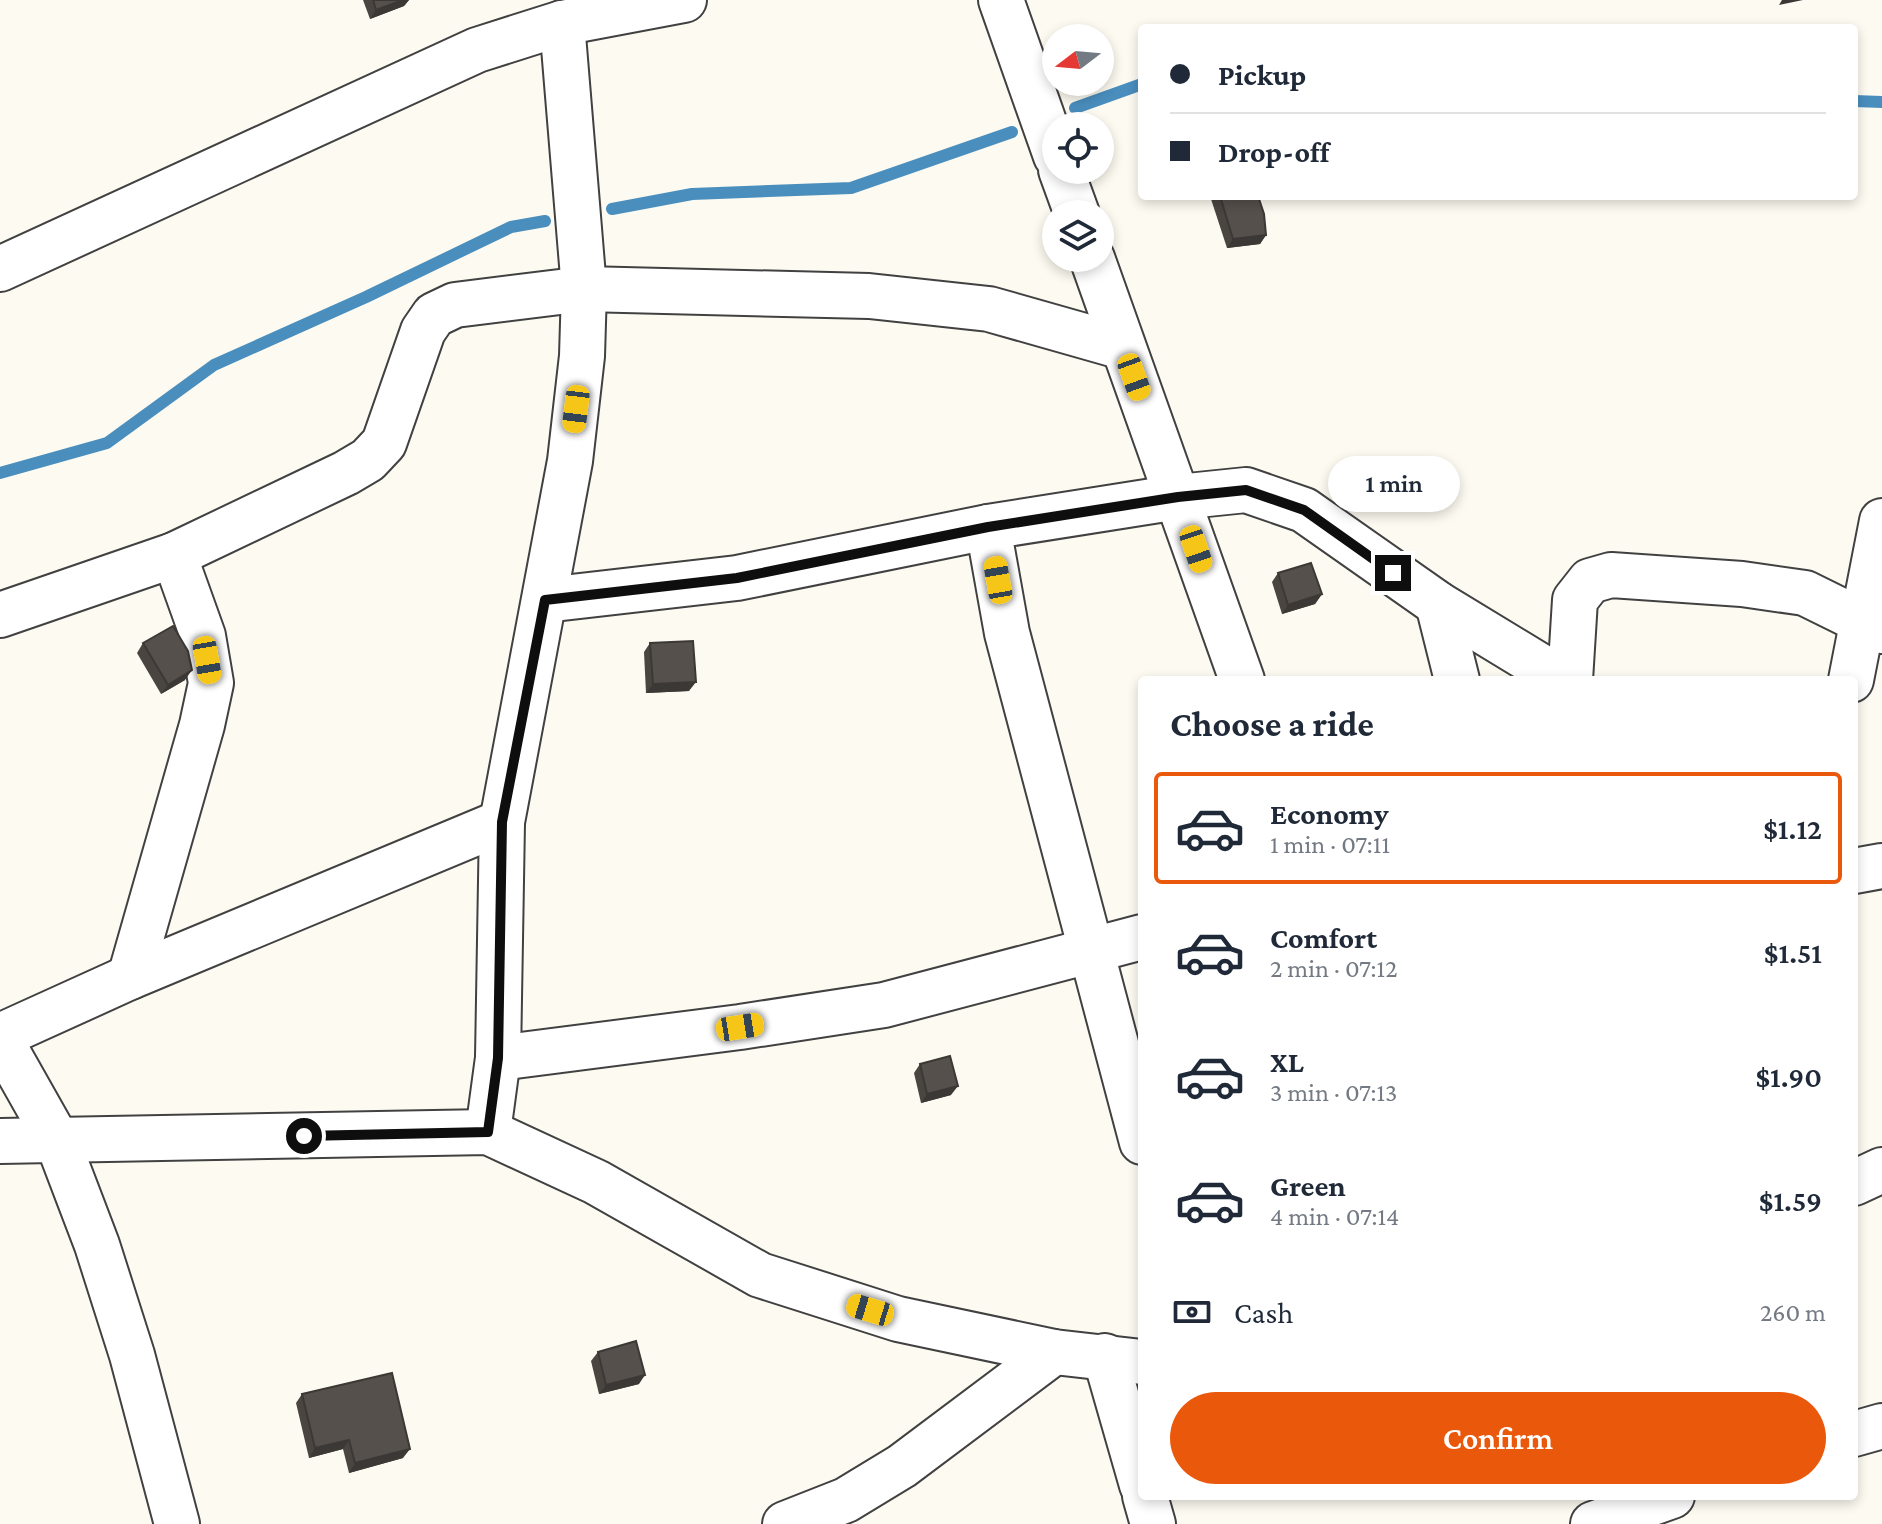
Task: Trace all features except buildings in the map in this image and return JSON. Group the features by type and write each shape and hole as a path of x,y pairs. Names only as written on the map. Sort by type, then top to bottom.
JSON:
{"street":[{"path":"0,269 477,50 562,23 684,0"},
{"path":"1001,0 1042,116"},
{"path":"488,1132 498,1058 502,822 570,461 582,356 584,289 562,23"},
{"path":"1097,272 1241,676"},
{"path":"0,615 174,555 368,460 384,443 423,331 434,315 455,305 584,289 869,296 989,309 1123,347"},
{"path":"545,600 737,578 988,527 1178,497 1246,490 1304,510 1438,604 1556,676"},
{"path":"1853,676 1873,626 1882,522"},
{"path":"988,527 1007,633 1138,1128"},
{"path":"130,977 202,725 211,683 203,636 174,555"},
{"path":"1570,676 1575,600 1590,581 1611,575 1742,584 1805,593 1873,626"},
{"path":"1438,604 1456,676"},
{"path":"177,1524 132,1355 97,1245 57,1140 0,1037 130,977 502,822"},
{"path":"1858,870 1882,866"},
{"path":"498,1058 884,1005 1138,938"},
{"path":"0,1141 488,1132 596,1182 760,1275 898,1319 1054,1352 1123,1359 1138,1458"},
{"path":"1858,1181 1882,1170"},
{"path":"785,1524 846,1500 902,1466 1054,1352"},
{"path":"1858,1433 1882,1426"},
{"path":"1146,1500 1153,1524"},
{"path":"1593,1524 1661,1500"}],"waterway":[{"path":"1075,108 1138,85"},
{"path":"1858,101 1882,102"},
{"path":"612,209 692,194 851,188 1012,132"},
{"path":"0,473 107,443 214,365 511,227 545,221"}],"route":[{"path":"304,1136 488,1132 498,1058 502,822 545,600 737,578 988,527 1178,497 1246,490 1304,510 1393,573"}]}
